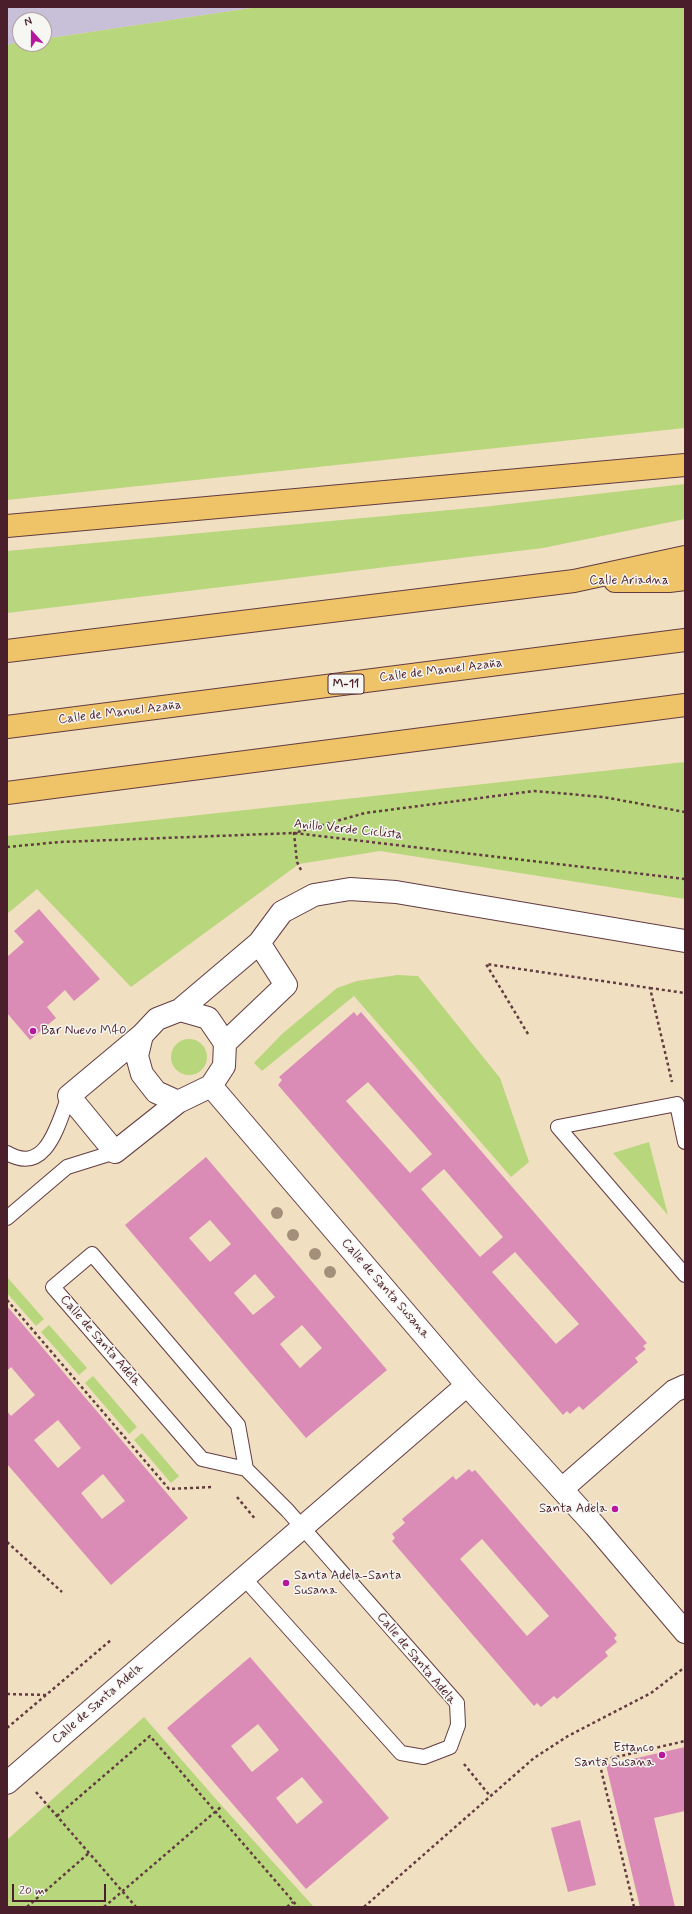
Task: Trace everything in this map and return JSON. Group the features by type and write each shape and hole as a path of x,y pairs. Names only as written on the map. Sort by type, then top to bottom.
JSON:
{"highway":[{"path":"657,467 685,460"},
{"path":"7,526 685,465"},
{"path":"7,651 574,581 685,557"},
{"name":"Calle Ariadna","path":"574,581 670,581 685,579"},
{"name":"Calle de Manuel Azaña","path":"7,727 685,640"},
{"path":"7,793 685,706"}],"street":[{"path":"180,1010 208,1018 225,1043 224,1066 211,1086 178,1102 115,1152 69,1096 142,1034 157,1019 180,1010 260,943 282,912 314,896 350,889 396,892 685,941"},
{"path":"225,1043 286,985 260,943"},
{"path":"142,1034 137,1056 142,1074 156,1092 178,1102"},
{"name":"Calle de Santa Susana","path":"211,1086 467,1385 562,1489 685,1632"},
{"name":"Calle de Santa Adela","path":"13,1778 467,1385"},
{"path":"562,1489 674,1391 685,1386"}],"lane":[{"path":"7,1153 17,1159 37,1157 49,1145 69,1096"},
{"path":"685,1142 677,1104 558,1127 685,1275"},
{"path":"7,1218 66,1167 115,1152"},
{"name":"Calle de Santa Adela","path":"244,1578 401,1753 424,1757 450,1747 458,1725 457,1703 303,1526 246,1468 202,1459 53,1287 92,1254 238,1425 246,1468"}],"path":[{"path":"314,896 297,862 294,833 365,813 534,791 603,797 685,812"},
{"name":"Anillo Verde Ciclista","path":"7,847 76,841 294,833 685,880"},
{"path":"528,1034 486,964 685,993"},
{"path":"650,988 677,1104"},
{"path":"7,1300 169,1489 214,1487"},
{"path":"234,1492 256,1520"},
{"path":"7,1542 62,1592"},
{"path":"7,1728 112,1640"},
{"path":"364,1907 534,1758 568,1736 651,1693 685,1667"},
{"path":"7,1694 46,1695"},
{"path":"57,1816 150,1736 298,1907"},
{"path":"634,1907 599,1761 685,1741"},
{"path":"463,1764 490,1796"},
{"path":"13,1778 57,1816 136,1907"},
{"path":"104,1907 222,1806"},
{"path":"27,1907 89,1853"},
{"path":"287,1907 293,1902"}],"shaded area":[{"path":"7,7 258,7 52,38 52,12 12,12 12,44 7,45"}],"green space":[{"path":"258,7 685,7 685,428 7,500 7,45 12,44 12,52 52,52 52,38"},
{"path":"685,484 685,519 543,548 7,613 7,551 482,507"},
{"path":"685,762 685,899 380,851 299,864 131,987 37,889 7,914 7,836"},
{"path":"397,975 418,976 500,1078 529,1162 511,1177 354,996 262,1071 254,1063 282,1034 337,988 357,981"},
{"path":"193,1039 202,1044 206,1050 206,1064 202,1070 193,1075 185,1075 176,1070 172,1064 171,1053 176,1044 182,1040"},
{"path":"649,1142 668,1215 613,1153"},
{"path":"7,1277 44,1319 36,1326 7,1293"},
{"path":"49,1325 87,1368 79,1375 41,1332"},
{"path":"93,1376 137,1427 129,1434 85,1383"},
{"path":"142,1433 179,1476 171,1483 134,1440"},
{"path":"144,1717 222,1806 314,1907 7,1907 7,1840"}],"building":[{"path":"39,909 100,979 74,1001 65,990 47,1007 56,1018 30,1040 7,1013 7,957 24,942 14,931"},
{"path":"354,1012 357,1016 361,1012 647,1343 643,1346 646,1349 635,1358 638,1362 583,1410 579,1406 570,1414 567,1411 563,1415 278,1085 282,1080 279,1077","holes":["368,1082 432,1154 410,1173 346,1101","444,1169 503,1237 480,1257 421,1189","515,1252 579,1324 556,1344 492,1272"]},
{"path":"206,1157 387,1370 306,1438 125,1225","holes":["210,1220 231,1244 210,1262 189,1238","255,1274 275,1297 253,1315 234,1293","302,1325 322,1348 300,1368 280,1344"]},
{"path":"7,1306 188,1518 111,1585 7,1464 7,1411 11,1416 35,1395 11,1367 7,1371","holes":["58,1420 81,1448 58,1468 34,1440","103,1474 125,1501 102,1519 81,1493"]},
{"path":"469,1469 472,1472 475,1470 617,1635 614,1638 617,1642 605,1652 608,1656 557,1699 554,1696 541,1707 537,1703 534,1706 392,1541 395,1538 392,1534 405,1523 402,1519 453,1476 456,1480","holes":["482,1539 549,1616 527,1636 460,1559"]},
{"path":"250,1657 389,1818 306,1889 167,1728","holes":["258,1724 279,1750 252,1772 231,1746","302,1777 323,1802 297,1824 276,1798"]},
{"path":"685,1747 685,1811 654,1818 675,1907 640,1907 606,1765"},
{"path":"580,1820 596,1885 568,1892 551,1828"}],"place":[{"name":"Bar Nuevo M40","path":"33,1031"},
{"name":"Santa Adela","path":"615,1509"},
{"name":"Santa Adela-Santa Susana","path":"286,1583"},
{"name":"Estanco Santa Susana","path":"662,1755"}]}
